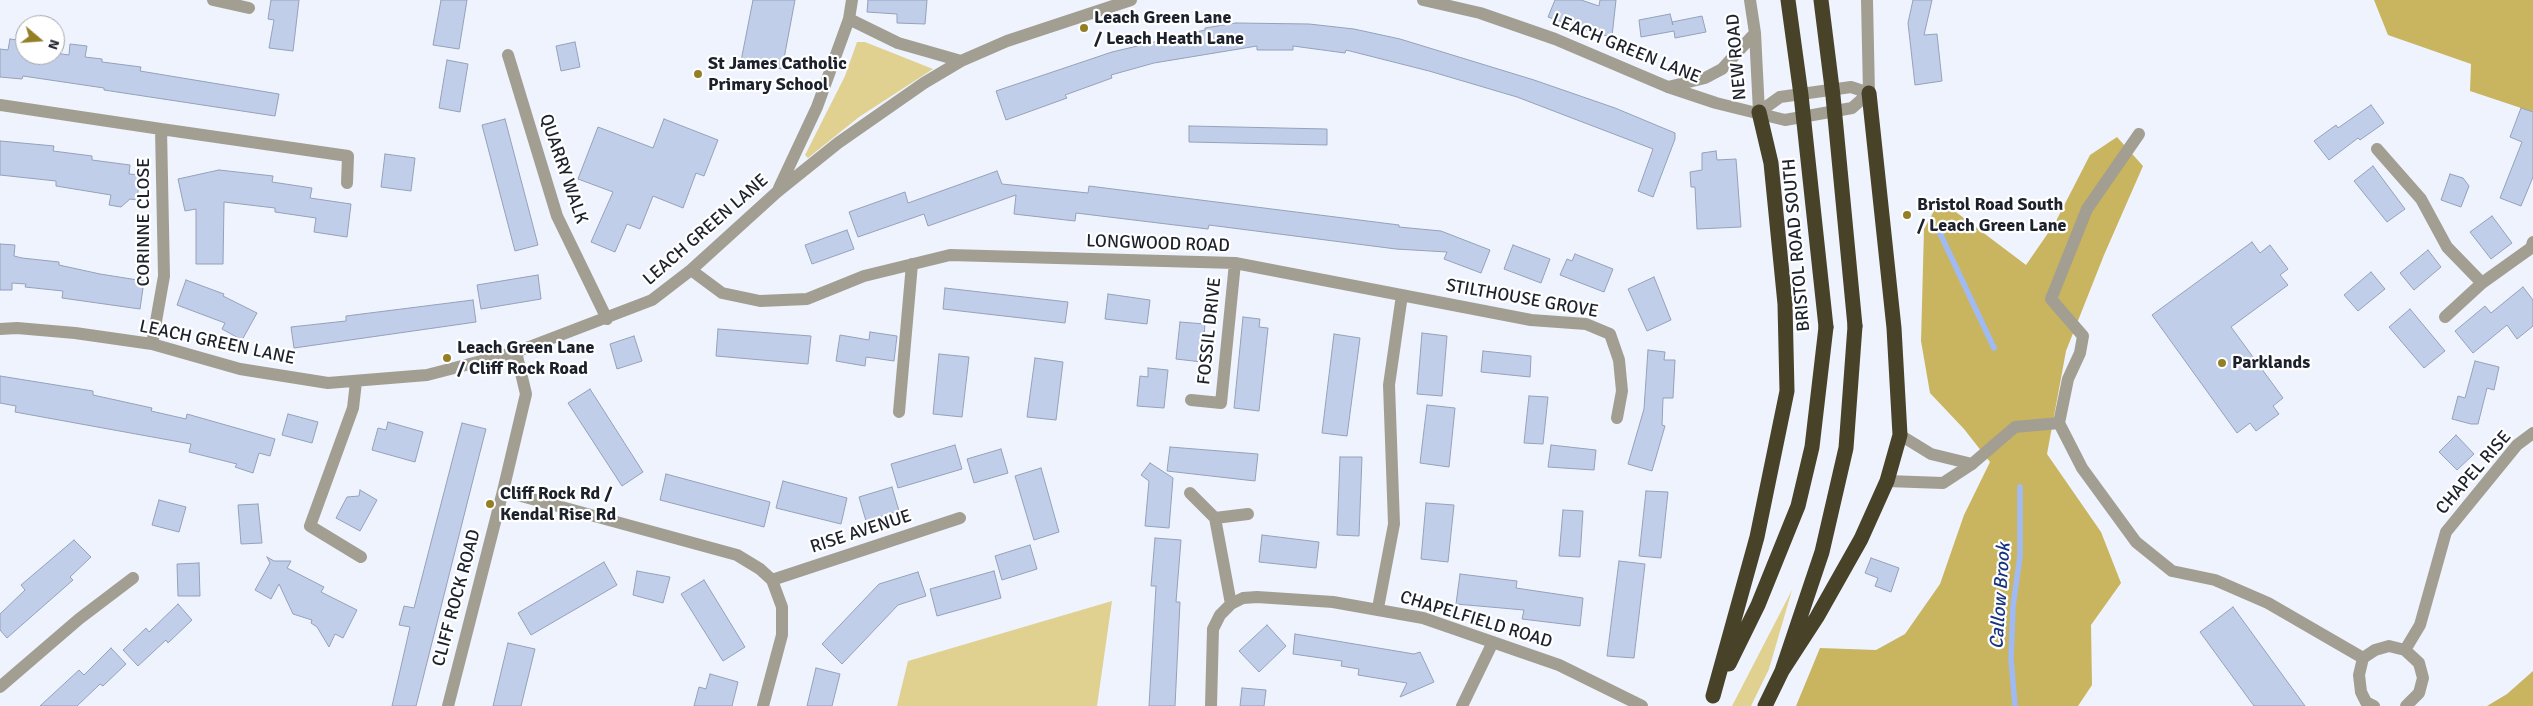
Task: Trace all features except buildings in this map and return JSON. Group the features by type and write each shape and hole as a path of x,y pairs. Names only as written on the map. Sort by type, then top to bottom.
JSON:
{"highway":[{"name":"BRISTOL ROAD SOUTH","path":"1710,701 1758,605 1798,506 1812,447 1826,327 1801,95 1788,0"},
{"path":"1782,671 1822,552 1846,448 1855,326 1833,96 1820,0"},
{"path":"1765,706 1782,671 1817,617 1861,539 1887,481 1900,435 1894,328 1869,93"},
{"path":"1710,701 1757,538 1787,391 1785,304 1772,172 1759,112"}],"street":[{"path":"213,0 249,8"},
{"path":"777,192 817,107 849,19 852,0"},
{"name":"LEACH GREEN LANE","path":"0,329 75,333 152,344 240,369 328,382 356,382 427,375 516,352 607,319 652,300 691,270 777,192 838,142 924,83 961,61 1007,41 1131,0"},
{"name":"LEACH GREEN LANE","path":"1423,0 1480,14 1555,39 1668,87 1716,103 1759,112 1785,120 1852,108 1869,93"},
{"name":"NEW ROAD","path":"1750,0 1755,33 1759,112"},
{"path":"1759,112 1780,97 1851,87 1869,93 1867,0"},
{"path":"849,19 898,43 961,61"},
{"path":"1668,87 1705,78 1722,69 1755,33"},
{"name":"QUARRY WALK","path":"508,55 557,216 607,319"},
{"path":"0,104 348,156 347,182"},
{"name":"CORINNE CLOSE","path":"152,344 164,276 161,129"},
{"path":"2139,134 2087,209 2051,299 2083,336 2080,353 2068,379 2059,423 2082,468 2136,542 2172,572 2215,580 2268,603 2364,658"},
{"path":"2377,150 2421,199 2447,247 2482,284"},
{"path":"2445,317 2482,284 2531,248 2533,242"},
{"name":"LONGWOOD ROAD","path":"691,270 722,294 760,301 807,299 864,276 950,255 1235,263 1402,295"},
{"name":"FOSSIL DRIVE","path":"1191,400 1221,403 1235,263"},
{"path":"899,412 912,264"},
{"path":"1378,608 1394,524 1389,385 1402,295"},
{"name":"STILTHOUSE GROVE","path":"1402,295 1531,320 1586,324 1610,334 1619,360 1622,391 1617,418"},
{"name":"CLIFF ROCK ROAD","path":"448,706 526,394 516,352"},
{"path":"356,382 353,408 310,526 361,557"},
{"path":"1887,481 1944,483 1972,464 2015,427 2059,423"},
{"name":"CHAPEL RISE","path":"2405,650 2420,625 2446,532 2517,445 2533,434"},
{"path":"1900,435 1931,454 1972,464"},
{"path":"503,492 737,555 772,580 782,607 782,634 763,706"},
{"path":"1190,493 1215,518 1231,604 1220,615 1213,629 1211,706"},
{"path":"1215,518 1248,514"},
{"name":"RISE AVENUE","path":"772,580 960,518"},
{"path":"2,681 133,578"},
{"name":"CHAPELFIELD ROAD","path":"1231,604 1243,598 1257,597 1333,602 1378,608 1423,618 1559,665 1642,706"},
{"path":"1462,706 1493,642"},
{"path":"2374,706 2366,702 2361,692 2358,675 2364,658 2375,650 2389,646 2405,650 2418,663 2422,678 2419,693 2406,706"}],"shaded area":[{"path":"2374,0 2533,0 2533,112 2470,91 2471,64 2388,35"},
{"path":"857,42 865,42 933,69 859,117 808,158 805,155 845,76"},
{"path":"2117,137 2143,166 2104,255 2066,351 2047,454 2101,532 2121,583 2091,625 2092,685 2078,706 1796,706 1820,648 1876,650 1905,634 1940,584 1964,515 1990,462 1964,429 1930,393 1921,341 1924,229 1940,200 2026,265 2055,223 2090,155"},
{"path":"1792,590 1769,669 1751,706 1732,706"},
{"path":"1112,601 1097,706 897,706 908,661"},
{"path":"2533,671 2533,706 2487,706 2507,694"}],"waterway":[{"name":"Callow Brook","path":"1938,229 1994,348"},
{"name":"Callow Brook","path":"2015,706 2011,659 2013,606 2020,556 2020,487"}],"place":[{"name":"Leach Green Lane / Leach Heath Lane","path":"1084,28"},
{"name":"St James Catholic Primary School","path":"698,74"},
{"name":"Bristol Road South / Leach Green Lane","path":"1907,215"},
{"name":"Leach Green Lane / Cliff Rock Road","path":"447,358"},
{"name":"Parklands","path":"2222,363"},
{"name":"Cliff Rock Rd / Kendal Rise Rd","path":"490,504"}]}
